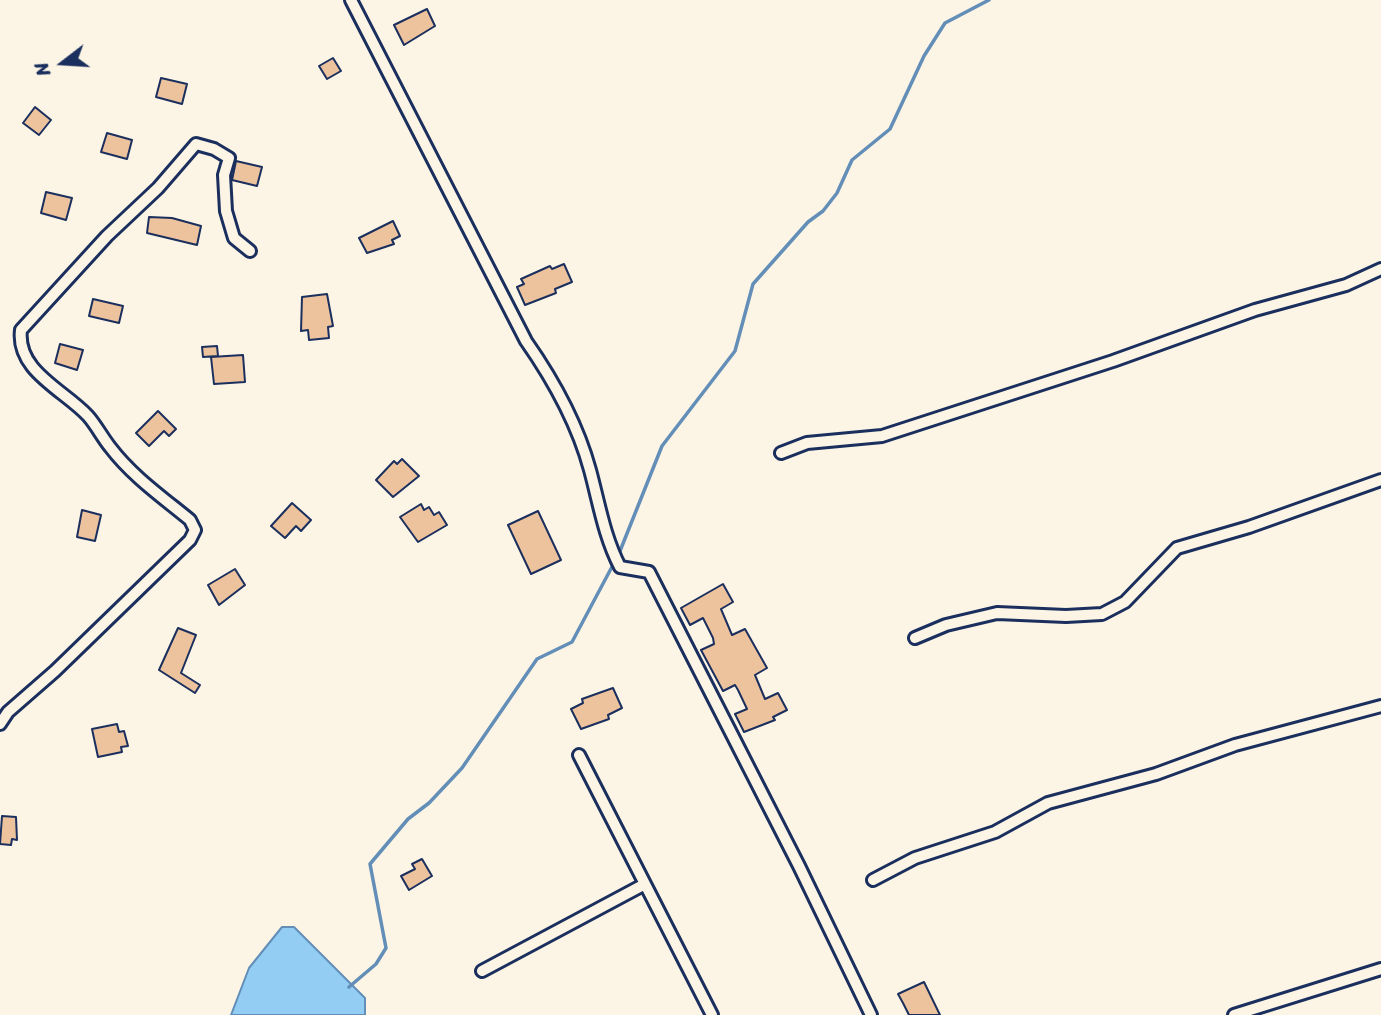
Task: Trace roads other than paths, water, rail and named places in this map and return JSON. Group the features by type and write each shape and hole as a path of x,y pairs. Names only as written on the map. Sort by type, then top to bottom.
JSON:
{"street":[{"path":"351,0 526,341 558,387 589,467 605,531 620,567 649,572 799,866 871,1015"},
{"path":"0,724 8,712 55,671 190,540 195,530 190,520 137,477 110,447 88,415 65,398 26,358 21,349 21,330 107,236 149,198 196,144 214,149 229,158 224,175 226,211 234,238 250,251"},
{"path":"780,453 807,443 882,436 1113,361 1255,310 1346,285 1381,269"},
{"path":"915,638 946,625 997,613 1066,616 1102,614 1125,602 1177,548 1249,527 1381,480"},
{"path":"873,880 915,858 995,832 1048,803 1156,774 1235,745 1381,706"},
{"path":"579,755 712,1015"},
{"path":"482,971 645,884"},
{"path":"1234,1015 1381,969"}],"water":[{"path":"282,927 294,927 365,998 365,1015 231,1015 249,968"}],"waterway":[{"path":"618,556 662,446 735,351 753,284 808,222 823,211 837,193 852,160 890,129 924,56 945,23 989,0"},
{"path":"349,987 376,964 386,948 370,864 408,819 429,803 462,768 537,659 572,642 614,563"}]}
